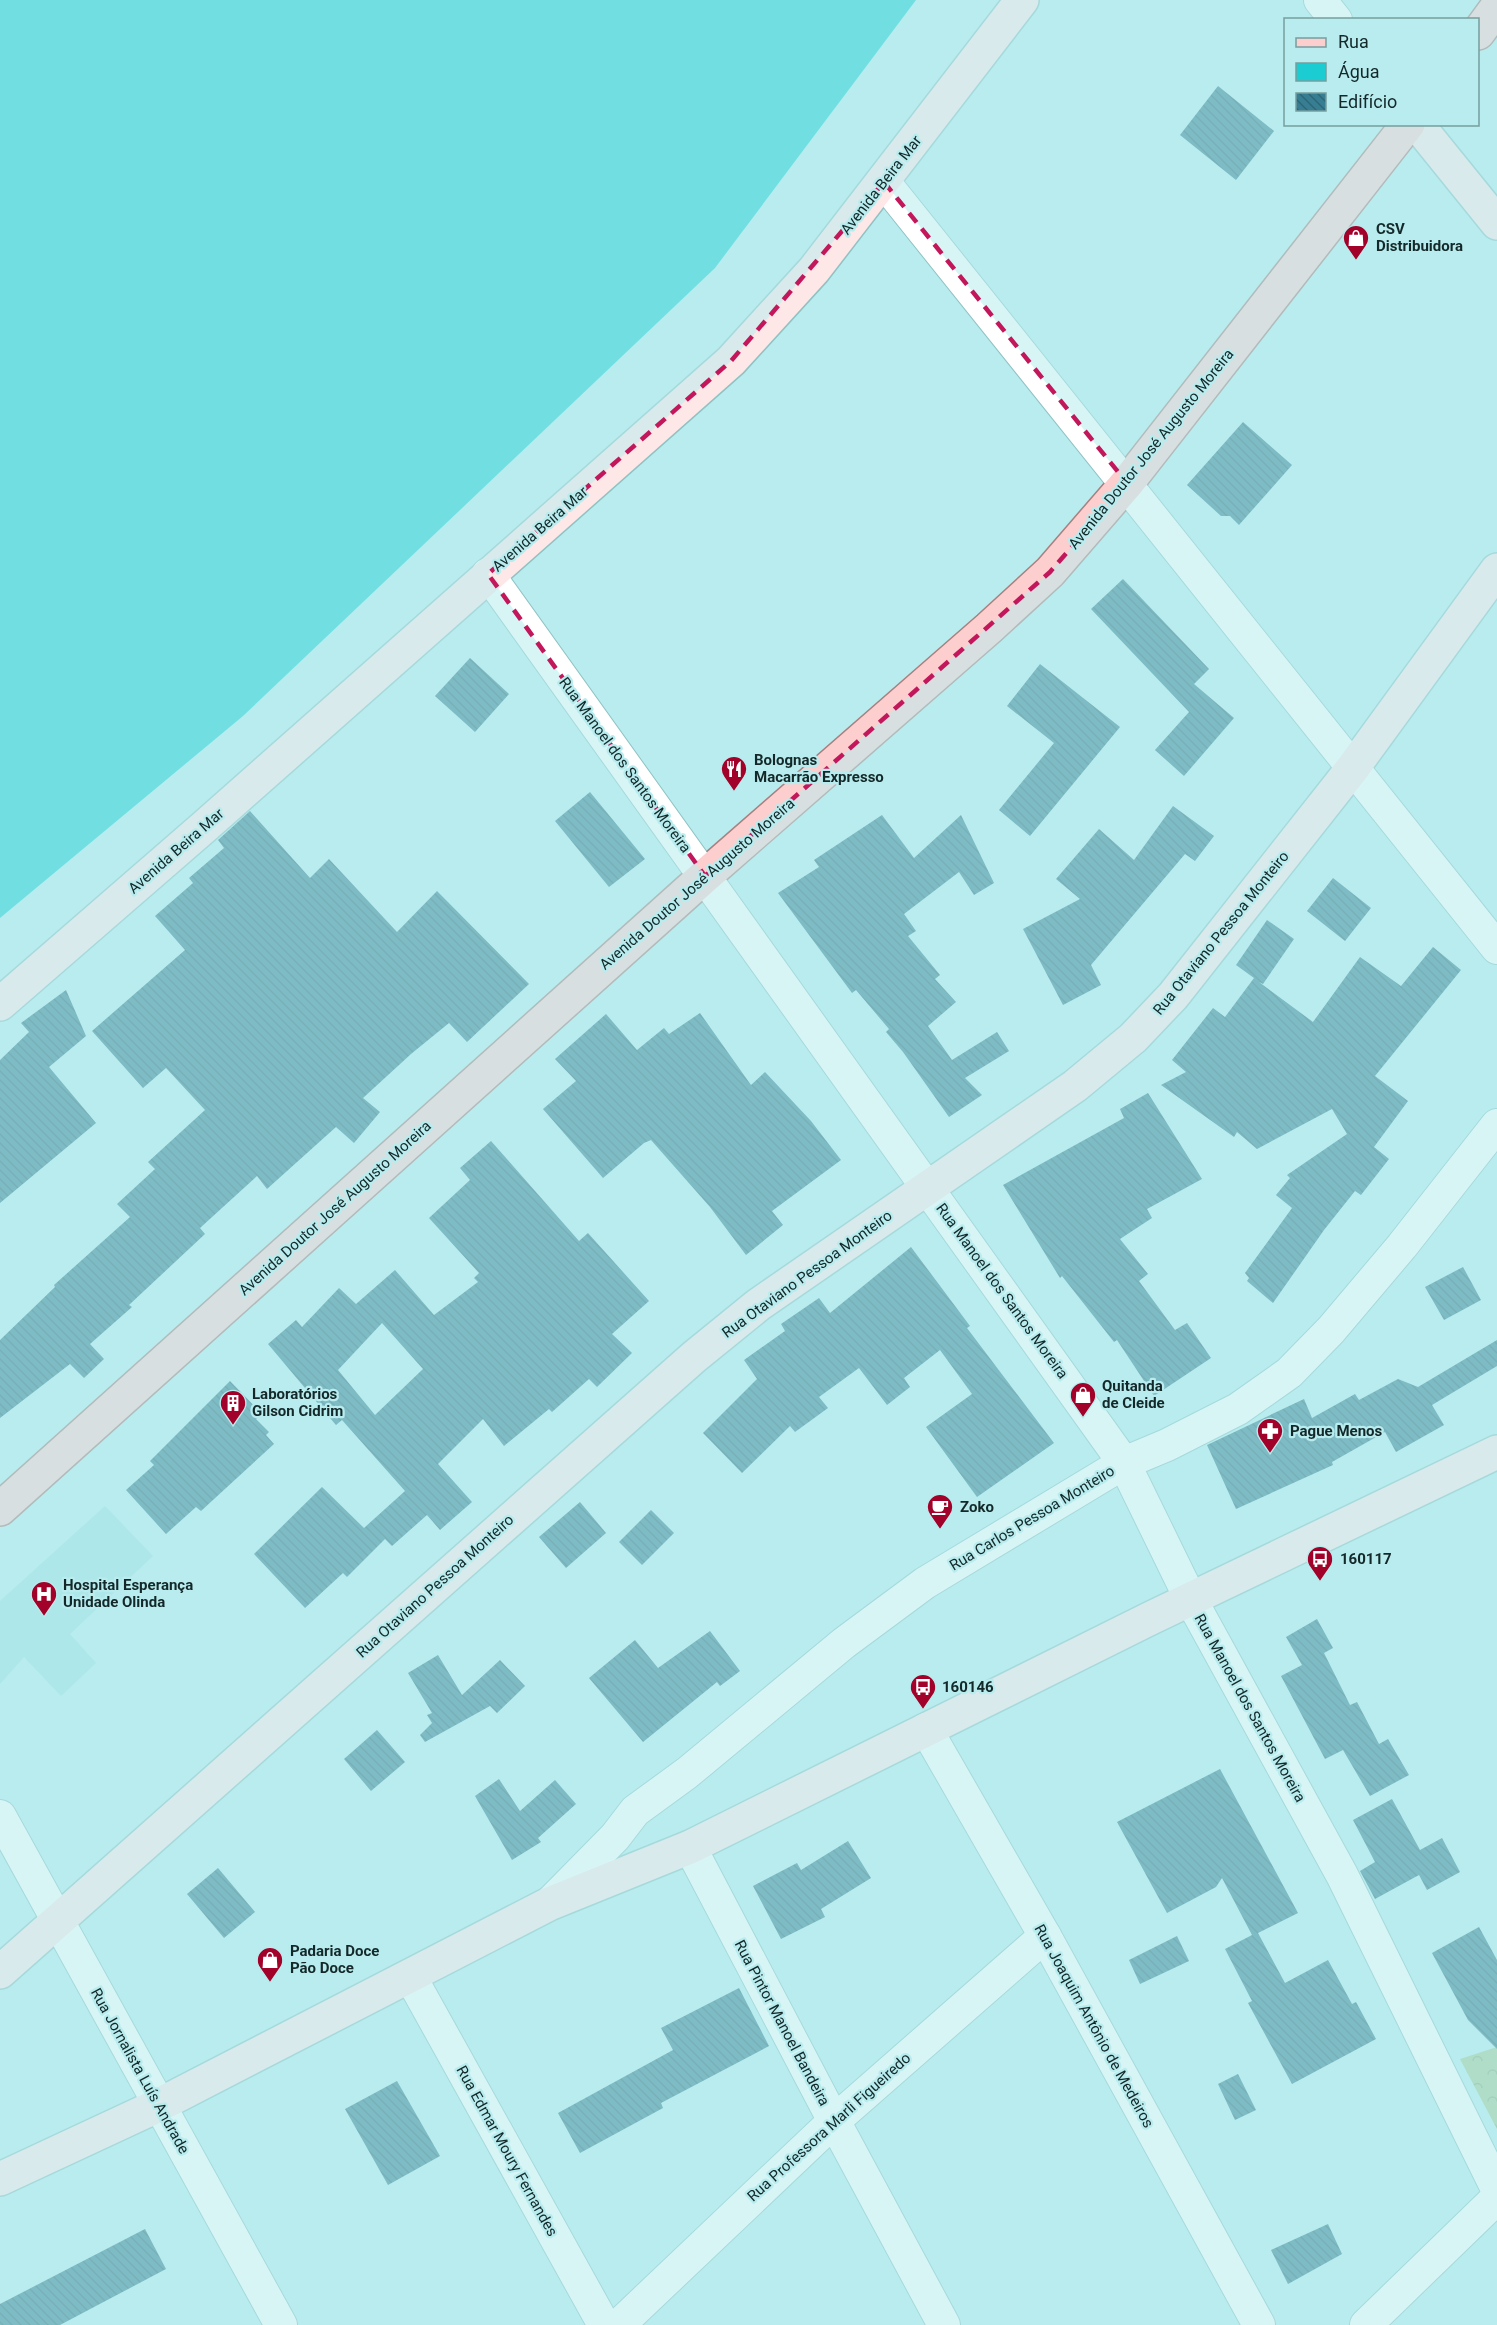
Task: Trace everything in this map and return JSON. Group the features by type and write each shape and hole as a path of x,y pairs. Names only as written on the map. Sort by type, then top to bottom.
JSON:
{"main road":[{"name":"Avenida Beira Mar","path":"0,1004 204,827 731,361 786,302 884,182 1022,0"},
{"path":"1479,32 1497,7"},
{"name":"Avenida Doutor José Augusto Moreira","path":"0,1509 705,876 1033,588 1089,529 1128,483 1406,126"},
{"path":"1419,126 1497,223"},
{"name":"Rua Otaviano Pessoa Monteiro","path":"0,1972 57,1919 694,1357 758,1305 1075,1086 1133,1038 1180,987 1352,769 1497,570"},
{"path":"0,2179 159,2105 549,1904 690,1847 1190,1599 1497,1452"}],"street":[{"path":"1320,0 1334,18"},
{"path":"884,182 1128,483 1352,769 1497,948"},
{"name":"Rua Manoel dos Santos Moreira","path":"488,574 1125,1463 1190,1599 1342,1875 1497,2189"},
{"name":"Rua Carlos Pessoa Monteiro","path":"549,1904 615,1837 635,1811 687,1773 844,1643 951,1566 1125,1463 1238,1409 1289,1373 1324,1338 1395,1254 1497,1125"},
{"name":"Rua Joaquim Antônio de Medeiros","path":"926,1729 1046,1936 1259,2325"},
{"name":"Rua Jornalista Luís Andrade","path":"0,1816 281,2325"},
{"name":"Rua Pintor Manoel Bandeira","path":"690,1847 944,2325"},
{"name":"Rua Professora Marli Figueiredo","path":"619,2325 834,2121 1046,1936"},
{"name":"Rua Edmar Moury Fernandes","path":"410,1976 603,2325"},
{"path":"1366,2325 1497,2198"}],"highlighted area":[{"path":"884,182 1127,483 1050,572 705,876 488,574 731,361"}],"shaded area":[{"name":"Hospital Esperança Unidade Olinda","path":"105,1506 153,1556 70,1634 96,1663 61,1696 24,1657 0,1684 0,1601"}],"green space":[{"path":"1497,2047 1497,2129 1460,2059"}],"water":[{"path":"0,0 916,0 715,268 243,716 0,918"}],"building":[{"path":"1218,86 1274,131 1236,180 1180,135"},
{"path":"1243,422 1292,465 1239,525 1230,516 1221,516 1187,485"},
{"path":"1123,579 1209,669 1194,684 1234,718 1184,776 1155,750 1189,712 1091,609"},
{"path":"470,658 509,694 475,732 435,696"},
{"path":"1040,664 1120,727 1030,836 999,810 1054,743 1007,706"},
{"path":"590,792 645,859 609,887 555,821"},
{"path":"1173,806 1214,836 1195,861 1185,854 1091,965 1101,985 1063,1005 1023,929 1080,899 1056,879 1099,829 1134,860"},
{"path":"250,811 310,878 329,859 397,932 437,891 529,984 467,1042 449,1023 411,1054 363,1098 380,1112 354,1143 336,1127 267,1189 257,1176 200,1228 205,1234 129,1305 132,1307 90,1344 104,1359 84,1378 70,1364 0,1418 0,1340 55,1287 54,1285 130,1217 117,1204 155,1169 148,1162 205,1110 166,1068 143,1088 92,1031 185,950 155,916 193,883 189,878 224,848 218,840"},
{"path":"882,815 914,858 961,815 994,883 974,895 959,872 904,914 916,931 908,936 940,975 935,979 956,1002 928,1026 952,1060 997,1032 1009,1051 965,1078 982,1095 949,1117 886,1032 889,1029 856,990 852,993 778,893 819,867 814,860"},
{"path":"1333,878 1371,908 1345,941 1307,911"},
{"path":"1267,920 1294,939 1263,984 1259,982 1313,1022 1360,957 1401,986 1433,947 1461,970 1375,1076 1408,1101 1374,1147 1389,1159 1361,1195 1355,1191 1324,1230 1273,1303 1247,1281 1249,1278 1245,1273 1292,1208 1276,1195 1290,1178 1287,1175 1347,1134 1332,1109 1257,1149 1237,1132 1234,1137 1161,1085 1186,1072 1172,1060 1213,1008 1225,1017 1254,978 1236,965"},
{"path":"66,990 86,1036 49,1067 96,1123 0,1203 0,1060 29,1032 21,1023"},
{"path":"700,1013 751,1085 765,1072 811,1121 841,1160 772,1211 783,1225 746,1255 710,1207 651,1140 644,1143 603,1178 543,1109 576,1081 555,1059 606,1014 637,1050 664,1028 669,1034"},
{"path":"1148,1093 1202,1179 1147,1209 1152,1218 1120,1239 1148,1274 1139,1281 1175,1330 1187,1323 1211,1358 1154,1396 1117,1340 1114,1342 1062,1276 1060,1278 1003,1185 1124,1118 1120,1109"},
{"path":"491,1141 579,1241 588,1233 649,1301 612,1334 632,1353 597,1387 589,1379 552,1412 549,1409 504,1446 483,1419 438,1464 472,1502 440,1530 427,1515 392,1546 385,1539 347,1577 343,1573 305,1608 254,1554 322,1487 364,1528 405,1491 342,1420 336,1425 268,1344 296,1320 302,1327 339,1288 356,1304 395,1270 434,1315 478,1282 474,1278 479,1273 429,1218 470,1180 460,1168","holes":["382,1323 423,1369 375,1415 338,1370"]},
{"path":"911,1247 970,1326 967,1328 1054,1443 977,1497 926,1427 972,1394 940,1350 904,1378 910,1387 887,1405 859,1368 819,1397 828,1408 795,1432 790,1426 742,1473 703,1433 757,1379 744,1360 785,1331 781,1324 819,1298 830,1313"},
{"path":"1463,1267 1481,1300 1444,1320 1425,1287"},
{"path":"1497,1340 1497,1366 1432,1405 1444,1425 1396,1452 1385,1432 1332,1462 1333,1465 1236,1509 1207,1445 1304,1399 1312,1418 1355,1394 1359,1400 1398,1379 1418,1387"},
{"path":"230,1381 262,1414 256,1419 269,1432 266,1435 274,1444 201,1511 196,1507 166,1534 126,1490 154,1465 150,1461"},
{"path":"580,1502 606,1533 566,1568 539,1537"},
{"path":"651,1510 674,1533 642,1565 619,1542"},
{"path":"1317,1619 1333,1648 1324,1653 1350,1705 1357,1702 1379,1744 1388,1739 1409,1775 1370,1796 1343,1750 1325,1759 1281,1676 1302,1665 1286,1637"},
{"path":"710,1631 740,1671 720,1686 717,1682 643,1742 589,1678 635,1640 658,1668"},
{"path":"438,1655 462,1695 500,1660 525,1686 497,1713 490,1706 425,1742 420,1735 432,1723 427,1715 432,1713 408,1673"},
{"path":"377,1730 405,1762 371,1791 344,1759"},
{"path":"1220,1769 1298,1913 1258,1933 1285,1983 1328,1960 1352,2004 1356,2002 1376,2039 1292,2084 1248,2003 1252,2001 1225,1949 1252,1935 1222,1878 1216,1887 1167,1913 1117,1822"},
{"path":"499,1779 520,1811 555,1780 576,1804 538,1838 541,1842 512,1860 475,1796"},
{"path":"1392,1799 1420,1850 1442,1838 1460,1872 1427,1890 1419,1875 1375,1899 1360,1871 1375,1862 1353,1820"},
{"path":"848,1841 871,1878 821,1909 825,1917 781,1939 753,1886 797,1863 801,1870"},
{"path":"218,1868 255,1912 224,1938 187,1894"},
{"path":"1479,1927 1497,1960 1497,2049 1468,2020 1432,1953"},
{"path":"1177,1936 1189,1961 1140,1984 1129,1960"},
{"path":"739,1988 769,2046 661,2103 663,2108 580,2153 558,2113 673,2050 661,2028"},
{"path":"1238,2074 1256,2110 1235,2120 1218,2084"},
{"path":"397,2081 440,2156 388,2185 345,2109"},
{"path":"1328,2224 1342,2254 1288,2284 1271,2250"},
{"path":"145,2229 166,2269 60,2325 0,2325 0,2304"}],"place":[{"name":"CSV Distribuidora","path":"1356,261"},
{"name":"Bolognas Macarrão Expresso","path":"734,792"},
{"name":"Quitanda de Cleide","path":"1083,1418"},
{"name":"Laboratórios Gilson Cidrim","path":"233,1426"},
{"name":"Pague Menos","path":"1270,1454"},
{"name":"Zoko","path":"940,1530"},
{"name":"160117","path":"1320,1582"},
{"name":"Hospital Esperança Unidade Olinda","path":"44,1617"},
{"name":"160146","path":"923,1710"},
{"name":"Padaria Doce Pão Doce","path":"270,1983"}]}
